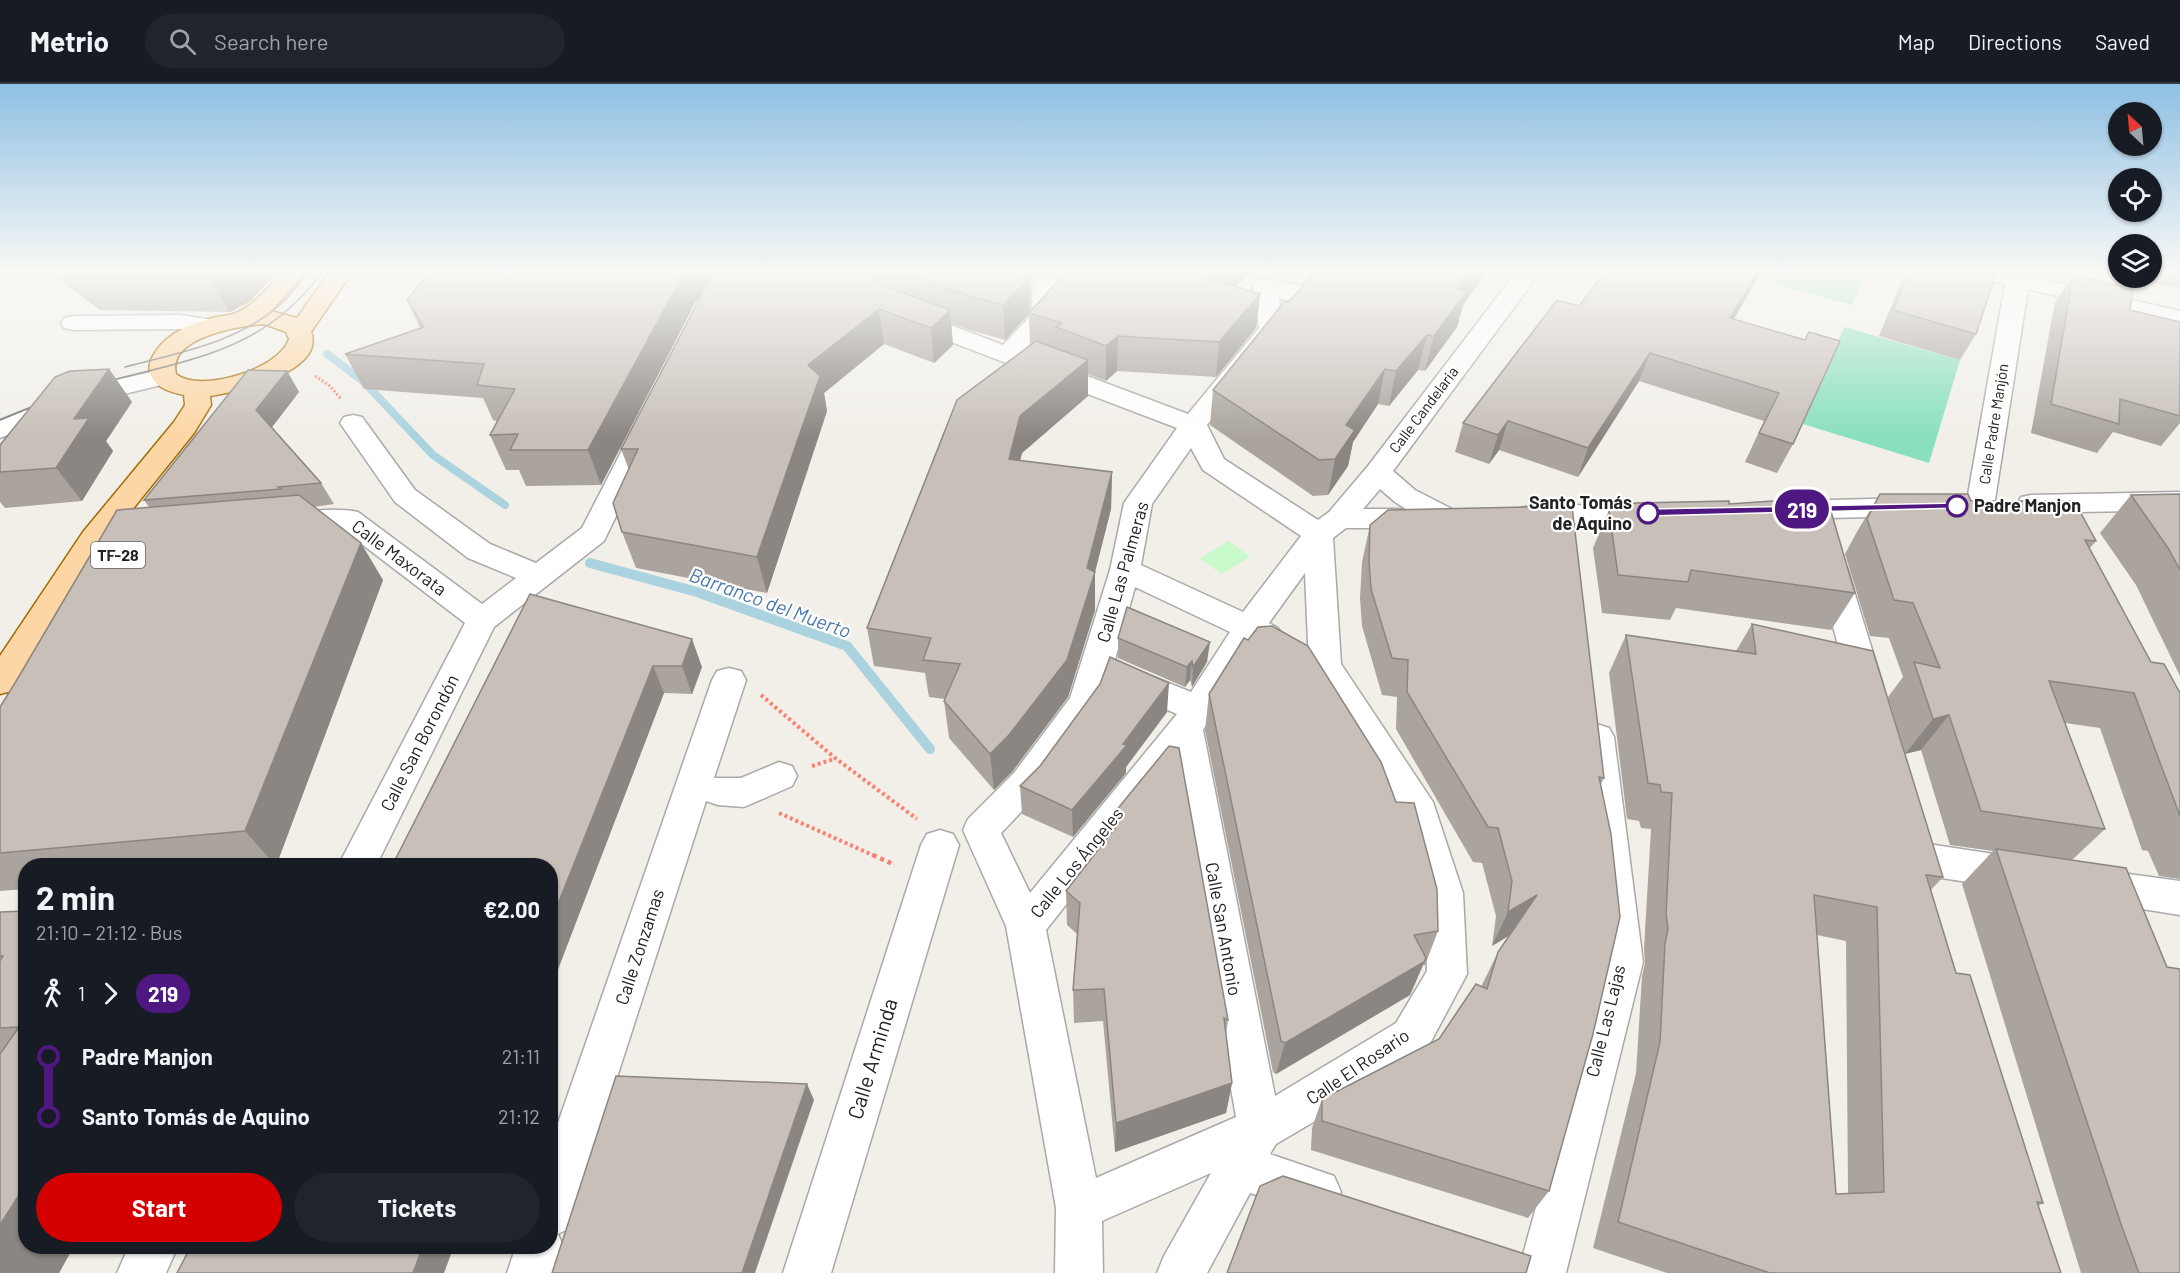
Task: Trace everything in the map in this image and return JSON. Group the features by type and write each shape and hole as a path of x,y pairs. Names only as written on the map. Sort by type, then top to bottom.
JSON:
{"main road":[{"path":"164,377 160,368 168,351 191,335 210,326"},
{"path":"296,326 300,330"},
{"name":"TF-28","path":"164,377 176,385 196,388 219,387 244,382 284,363 296,352 302,340 300,330 303,326"},
{"name":"TF-28","path":"129,537 199,434 244,382"},
{"name":"TF-28","path":"0,682 93,539 184,428 198,405 196,388"}],"street":[{"path":"932,326 1193,425 1213,464 1329,526 1455,517 1405,496 1378,472"},
{"path":"1006,356 1033,326"},
{"name":"Calle Las Palmeras","path":"1026,926 981,830 1026,783 1086,702 1125,570 1138,503 1193,425 1271,329 1270,326"},
{"name":"Calle Candelaria","path":"1329,526 1378,472 1487,326"},
{"name":"Calle Padre Manjón","path":"1961,506 2005,326"},
{"path":"0,430 87,395 164,377"},
{"path":"482,620 594,534 658,402"},
{"path":"353,423 405,496 479,551 539,576"},
{"path":"1757,510 2180,501"},
{"path":"2046,504 2063,535"},
{"path":"1815,509 1877,723"},
{"path":"1502,516 1574,532 1676,512"},
{"name":"Calle Maxorata","path":"256,527 348,519 482,620"},
{"path":"1125,570 1249,627 1325,666 1329,526"},
{"name":"Calle Los Ángeles","path":"1079,1273 1079,1208 1026,926 1192,719 1249,627 1329,526"},
{"path":"93,539 129,537"},
{"name":"Calle San Borondón","path":"361,858 482,620"},
{"path":"1097,665 1192,719"},
{"name":"Calle El Rosario","path":"1181,1273 1250,1148 1411,1037 1447,974 1443,893 1415,802 1325,666"},
{"name":"Calle Zonzamas","path":"558,1190 729,680"},
{"name":"Calle Las Lajas","path":"1540,1267 1623,962 1593,703"},
{"name":"Calle San Antonio","path":"1192,719 1250,1148"},
{"path":"1916,858 2180,898"},
{"name":"Calle Arminda","path":"807,1273 935,860"},
{"path":"1079,1208 1250,1148 1352,1203"},
{"path":"141,1273 151,1254"},
{"path":"531,1273 537,1254"}],"path":[{"path":"284,363 308,372 330,386 351,410 353,423"},
{"path":"753,792 896,866 935,860"}],"green space":[{"path":"1844,327 1960,360 1929,463 1803,424"},
{"path":"1229,541 1250,557 1221,574 1200,558"}],"building":[{"path":"655,326 588,450 510,450 518,434 490,435 515,389 477,385 484,364 345,354 424,327"},
{"path":"685,326 857,326 808,365 820,376 757,557 622,532 613,503 638,449 621,449"},
{"path":"1232,326 1219,342 1118,336 1106,346 1056,327"},
{"path":"1264,326 1441,326 1434,336 1427,335 1396,371 1385,369 1346,425 1355,430 1335,459 1319,460 1213,390"},
{"path":"1537,326 1759,326 1805,340 1809,332 1840,341 1793,444 1759,433 1779,393 1650,353 1588,448 1508,421 1498,435 1463,423"},
{"path":"1950,326 1979,326 1976,334"},
{"path":"2064,326 2180,326 2180,416 2120,399 2119,424 2051,404"},
{"path":"1036,341 1088,360 1020,416 1009,459 1112,472 1087,568 1095,572 1067,660 1009,735 990,754 944,701 960,664 923,660 931,638 867,628 957,400"},
{"path":"109,369 74,419 89,418 56,468 0,472 0,445 55,377 70,371"},
{"path":"248,370 287,371 256,410 321,483 278,487 281,489 144,500"},
{"path":"1880,494 1968,494 1971,501 2071,501 2078,508 2096,541 2085,540 2151,662 2164,664 2180,693 2180,816 2134,693 2049,681 2105,829 1981,811 1949,715 1933,719 1914,662 1940,668 1913,603 1894,600 1867,519"},
{"path":"2180,494 2180,570 2168,548 2131,495"},
{"path":"299,495 361,543 245,831 0,853 0,707 117,510"},
{"path":"1816,498 1830,508 1855,593 1691,570 1688,582 1618,575 1609,510 1635,503 1729,501 1729,504"},
{"path":"1572,506 1604,778 1599,777 1611,834 1620,917 1593,1034 1549,1191 1322,1121 1322,1099 1439,1039 1476,984 1487,989 1498,952 1537,895 1508,912 1512,881 1498,828 1488,827 1407,692 1408,660 1392,658 1371,589 1370,525 1388,510"},
{"path":"530,594 692,639 682,666 653,666 558,904 558,858 396,858"},
{"path":"1127,607 1210,642 1193,667 1192,661 1187,667 1118,638"},
{"path":"1752,624 1873,651 1943,877 1926,875 1956,973 1970,975 2043,1203 2037,1202 2061,1273 1770,1273 1618,1222 1660,1042 1665,943 1668,929 1666,914 1672,793 1661,792 1660,785 1648,783 1626,635 1756,654","holes":["1814,895 1877,907 1884,1192 1836,1194"]},
{"path":"1272,626 1308,646 1381,762 1396,802 1414,803 1437,889 1438,931 1414,935 1426,958 1424,962 1285,1043 1281,1041 1209,694 1244,638 1248,640 1258,627"},
{"path":"1110,657 1169,683 1123,744 1127,745 1072,810 1020,786 1040,766 1100,684"},
{"path":"1169,746 1179,748 1228,1020 1224,1018 1232,1083 1116,1123 1104,989 1073,990 1080,903 1066,891 1119,823 1110,818"},
{"path":"1996,849 2126,868 2167,967 2180,969 2180,1273 2139,1273"},
{"path":"18,911 18,1027 0,1028 0,961 3,956 0,956 0,912"},
{"path":"18,1028 18,1197 0,1225 0,1054"},
{"path":"616,1076 807,1084 742,1273 552,1273"},
{"path":"1283,1176 1531,1256 1526,1273 1227,1273 1260,1186"},
{"path":"187,1254 420,1254 413,1273 177,1273"}],"waterway":[{"path":"327,354 363,381 433,455 505,505"},
{"name":"Barranco del Muerto","path":"590,563 697,592 847,646 930,749"}],"tram line":[{"path":"125,367 187,351 228,337 248,326"},
{"path":"101,383 193,359 238,342 265,326"},
{"path":"0,420 44,402"}],"bus line":[{"name":"219","path":"1648,513 1957,506"}],"place":[{"name":"Padre Manjon","path":"1957,506"},
{"name":"Santo Tomás de Aquino","path":"1648,513"}]}
